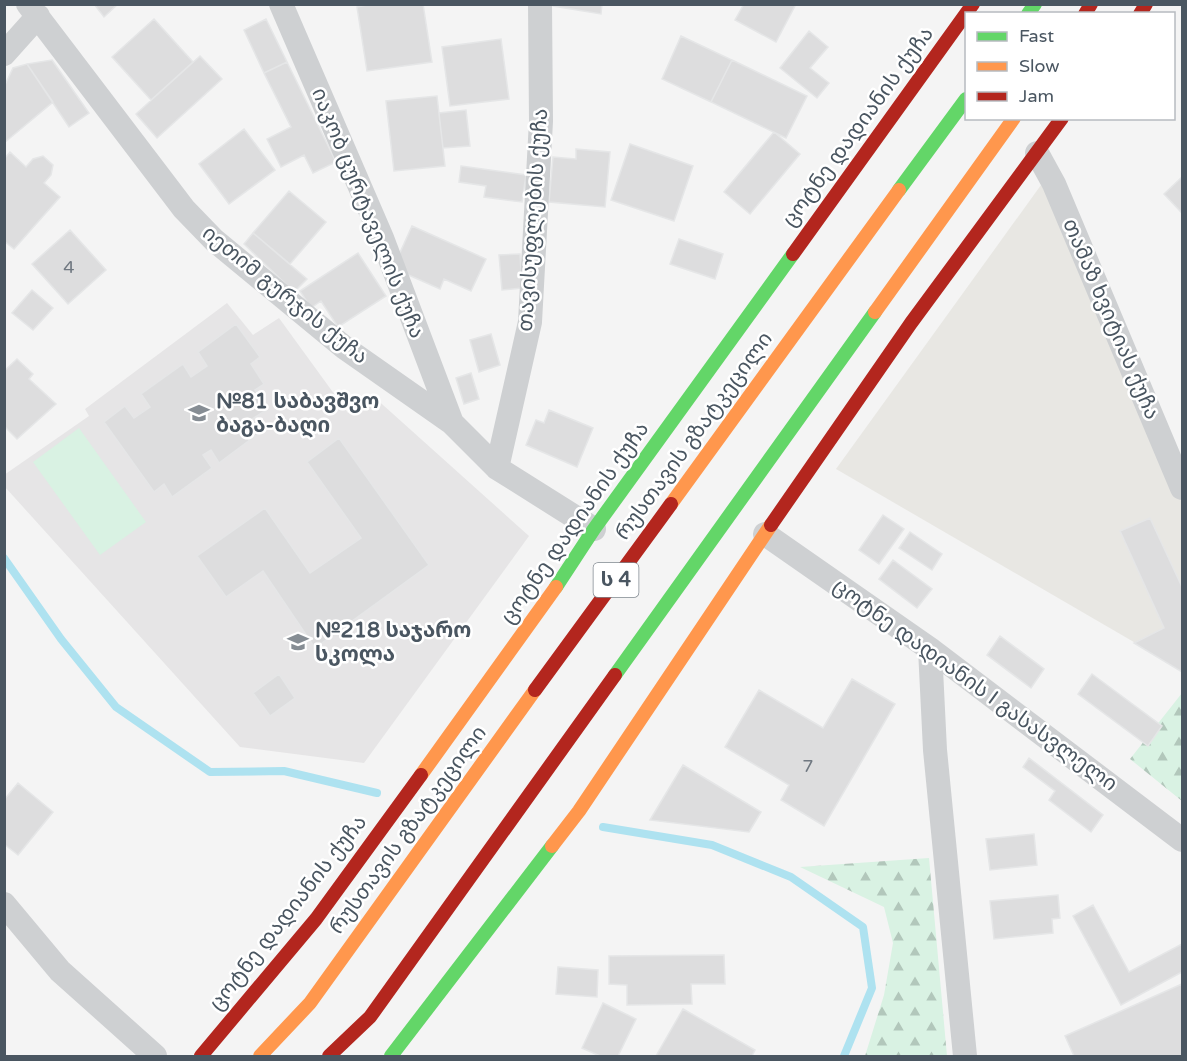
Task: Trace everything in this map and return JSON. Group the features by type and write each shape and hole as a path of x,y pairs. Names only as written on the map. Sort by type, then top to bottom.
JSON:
{"main road":[{"name":"ცოტნე დადიანის ქუჩა","path":"201,1056 316,919 541,609 594,529 965,15"},
{"name":"რუსთავის გზატკეცილი","path":"260,1056 310,1003 965,100"},
{"name":"ს 4","path":"329,1056 370,1017 1013,120"},
{"path":"391,1056 579,810 911,322 1061,120"},
{"path":"378,1056 408,1034"}],"street":[{"name":"იაკობ ცურტაველის ქუჩა","path":"281,4 382,238 453,423"},
{"name":"თავისუფლების ქუჩა","path":"498,468 530,322 541,120 540,4"},
{"name":"იეთიმ გურჯის ქუჩა","path":"33,10 184,209 214,240 345,348 453,423 498,468 594,529"},
{"path":"4,54 33,10"},
{"name":"თამაზ ხვიტიას ქუჩა","path":"1037,153 1054,184 1182,488"},
{"name":"ცოტნე დადიანის I გასასვლელი","path":"765,534 930,649 1182,840"},
{"path":"930,649 935,750 965,1056"},
{"path":"4,904 60,971 155,1056"}],"shaded area":[{"path":"1041,185 1057,211 1182,503 1182,670 836,469"},
{"name":"№218 საჯარო სკოლა","path":"227,303 253,335 279,318 348,413 373,396 529,536 364,763 240,747 5,487 4,475 89,416 85,409"}],"green space":[{"path":"79,428 146,522 100,555 33,462"},
{"path":"1182,693 1182,801 1130,759"},
{"path":"929,858 947,1056 865,1056 884,995 893,943 884,907 800,867"}],"building":[{"path":"94,4 118,4 104,17"},
{"path":"372,4 423,4 432,62 367,71 357,7"},
{"path":"553,4 602,4 601,14 553,6"},
{"path":"744,4 796,4 776,42 735,20"},
{"path":"154,19 193,62 151,100 112,57"},
{"path":"266,19 287,62 264,73 244,30"},
{"path":"809,31 828,47 810,68 829,83 817,98 780,68"},
{"path":"681,36 732,60 711,102 662,79"},
{"path":"501,39 509,99 450,106 442,47"},
{"path":"200,56 222,79 157,138 136,114"},
{"path":"52,60 89,113 69,127 27,64"},
{"path":"732,60 807,96 786,138 711,102"},
{"path":"287,62 336,162 313,173 304,155 281,167 267,139 291,127 264,73"},
{"path":"27,64 53,102 4,143 4,87 13,68"},
{"path":"437,96 445,166 394,171 386,101"},
{"path":"466,110 470,146 443,148 439,113"},
{"path":"244,129 275,170 229,204 199,164"},
{"path":"774,132 800,154 750,214 724,192"},
{"path":"630,144 693,166 674,221 611,200"},
{"path":"576,149 610,152 605,207 549,202 553,157 576,159"},
{"path":"10,152 26,167 33,159 43,156 53,165 51,175 44,183 60,197 14,249 4,241 4,159"},
{"path":"461,166 526,175 522,202 484,197 486,186 459,182"},
{"path":"1182,177 1182,213 1164,194"},
{"path":"289,191 326,222 290,264 253,233"},
{"path":"412,226 486,259 471,291 444,279 440,289 393,268"},
{"path":"70,230 106,270 68,304 32,264"},
{"path":"253,233 307,279 294,292 244,244"},
{"path":"679,239 723,254 715,279 670,264"},
{"path":"358,253 386,296 338,327 321,301 311,308 300,291"},
{"path":"520,254 522,288 502,290 499,255"},
{"path":"32,290 53,308 33,330 12,313"},
{"path":"236,324 260,357 251,364 264,384 255,390 268,409 249,421 258,434 219,463 211,450 203,455 212,468 172,497 164,484 154,492 104,422 125,406 134,418 150,407 141,394 183,364 191,377 207,366 198,352"},
{"path":"491,334 500,365 479,372 470,340"},
{"path":"17,359 33,374 29,379 56,404 17,439 4,426 4,371"},
{"path":"471,373 479,399 464,404 456,378"},
{"path":"549,410 593,428 577,467 526,445 536,420 544,423"},
{"path":"339,438 429,565 315,648 263,571 226,597 197,556 265,508 310,573 361,538 307,462"},
{"path":"883,515 904,529 879,564 859,550"},
{"path":"1150,518 1182,587 1182,672 1134,643 1164,628 1120,531"},
{"path":"910,532 942,554 932,570 899,548"},
{"path":"893,560 932,589 917,608 879,579"},
{"path":"1000,636 1044,669 1031,688 987,655"},
{"path":"279,674 295,698 270,716 253,693"},
{"path":"1092,674 1162,726 1148,746 1078,694"},
{"path":"852,679 895,704 824,826 781,800 789,785 725,747 759,690 823,728"},
{"path":"1029,758 1103,815 1091,832 1049,800 1055,791 1023,767"},
{"path":"683,765 761,812 749,832 650,820"},
{"path":"18,783 53,812 18,855 4,844 4,800"},
{"path":"1034,834 1037,865 990,870 986,839"},
{"path":"1058,895 1060,918 1052,919 1053,933 994,939 990,901"},
{"path":"1093,905 1129,972 1182,944 1182,972 1121,1005 1073,916"},
{"path":"724,955 725,984 691,984 692,1004 627,1005 627,985 609,984 609,956"},
{"path":"558,967 598,970 597,997 556,994"},
{"path":"1182,984 1182,1056 1074,1056 1065,1036"},
{"path":"603,1003 636,1019 618,1056 600,1056 582,1048"},
{"path":"683,1009 755,1050 752,1056 656,1056"}],"waterway":[{"path":"4,558 61,639 116,707 210,772 284,771 377,793"},
{"path":"603,827 712,845 791,877 863,927 872,988 844,1056"}],"traffic: fast":[{"path":"1029,12 1035,4"},
{"path":"899,190 965,100"},
{"path":"556,587 594,529 793,254"},
{"path":"615,675 875,312"},
{"path":"391,1056 552,846"}],"traffic: slow":[{"path":"875,312 1013,120"},
{"path":"671,504 899,190"},
{"path":"552,846 579,811 771,525"},
{"path":"421,775 556,587"},
{"path":"260,1056 310,1003 535,690"}],"traffic: jam":[{"path":"967,12 973,4"},
{"path":"1086,12 1091,4"},
{"path":"1141,12 1146,4"},
{"path":"793,254 965,15"},
{"path":"771,525 911,323 1061,120"},
{"path":"535,690 671,504"},
{"path":"329,1056 370,1017 615,675"},
{"path":"201,1056 316,919 421,775"}],"place":[{"name":"№81 საბავშვო ბაგა-ბაღი","path":"199,413"},
{"name":"№218 საჯარო სკოლა","path":"298,642"}]}
